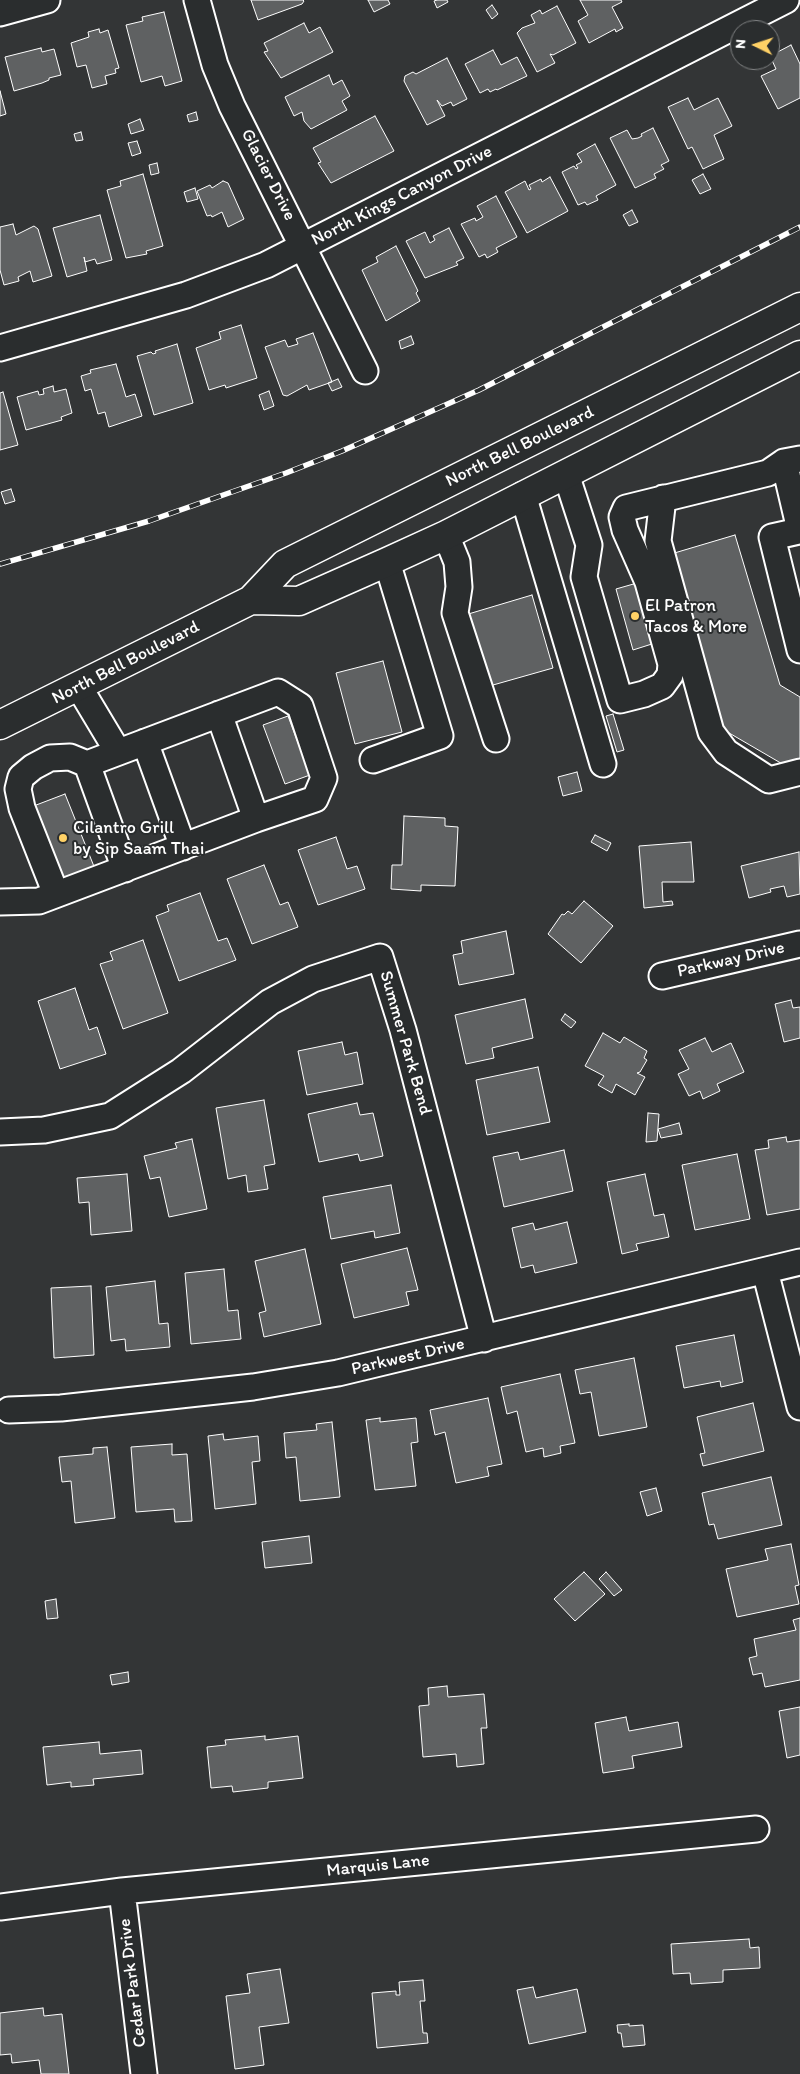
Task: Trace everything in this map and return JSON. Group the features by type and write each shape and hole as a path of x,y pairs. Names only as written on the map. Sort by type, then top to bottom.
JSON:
{"main road":[{"name":"North Bell Boulevard","path":"0,725 251,600 284,564 800,307"},
{"name":"North Bell Boulevard","path":"251,600 299,600 387,562 446,535 800,355"}],"street":[{"path":"0,13 47,0"},
{"name":"Glacier Drive","path":"197,0 215,65 232,106 304,246 365,372"},
{"name":"North Kings Canyon Drive","path":"0,348 186,295 229,280 304,246 786,0"},
{"path":"566,474 589,545 584,577 620,700 662,686 670,674 671,664 648,582 622,517 626,508 768,473 792,461 799,530 772,537 795,607 800,650"},
{"path":"523,495 603,764"},
{"path":"663,498 658,541 711,732 726,752 769,780 800,772"},
{"path":"446,535 457,562 459,587 456,613 496,738"},
{"path":"372,760 440,736 387,562"},
{"path":"79,686 118,752"},
{"path":"0,902 39,901 256,819 315,799 324,778 300,706 278,692 87,764 70,757 50,758 21,776 18,789 22,808 56,894"},
{"path":"219,714 256,819"},
{"path":"145,742 183,847"},
{"path":"87,764 125,869"},
{"name":"Parkway Drive","path":"662,976 800,944"},
{"name":"Summer Park Bend","path":"0,1132 44,1130 110,1116 181,1071 270,1002 313,979 380,957 403,1030 484,1339"},
{"name":"Parkwest Drive","path":"9,1410 61,1408 253,1387 338,1373 800,1262"},
{"path":"765,1271 800,1407"},
{"name":"Marquis Lane","path":"0,1907 122,1891 756,1829"},
{"name":"Cedar Park Drive","path":"122,1891 144,2074"}],"building":[{"path":"251,0 304,1 302,4 258,20"},
{"path":"368,0 388,0 390,4 374,12"},
{"path":"447,0 448,2 437,8 434,1"},
{"path":"580,0 621,0 622,2 612,7 623,28 616,32 615,29 589,43 578,21 588,15"},
{"path":"492,5 498,14 492,19 486,10"},
{"path":"557,6 576,43 553,55 550,54 555,63 537,72 517,33 522,28 535,23 531,15 540,10 542,14"},
{"path":"164,12 182,81 165,86 162,76 141,82 126,25 143,21 142,17"},
{"path":"304,23 309,33 320,27 333,52 281,78 264,52 268,51 264,43"},
{"path":"99,29 100,33 108,30 119,68 115,69 116,73 105,76 107,84 92,88 86,65 77,67 71,43 89,37 88,32"},
{"path":"791,45 800,64 800,98 778,109 761,76 774,70 780,70 780,51"},
{"path":"41,48 42,52 54,49 61,75 14,91 5,57"},
{"path":"493,50 501,65 517,57 527,76 497,90 490,92 488,89 480,93 465,64"},
{"path":"447,58 467,99 453,106 451,102 442,106 437,100 445,116 427,125 404,81 405,76 413,72 416,74"},
{"path":"329,75 333,85 342,80 350,96 342,101 347,110 311,129 304,121 302,112 294,116 285,97"},
{"path":"0,91 6,114 0,116"},
{"path":"688,98 694,110 718,98 732,126 714,135 724,159 703,169 692,147 688,149 668,107"},
{"path":"196,112 198,120 189,122 187,115"},
{"path":"375,116 394,151 331,183 318,163 321,162 313,148"},
{"path":"140,119 144,130 131,134 128,124"},
{"path":"653,128 669,161 661,165 664,169 654,174 656,178 635,188 610,138 627,130 632,139 638,138 642,136 641,134"},
{"path":"81,132 83,140 76,141 74,134"},
{"path":"137,141 141,153 132,156 128,143"},
{"path":"595,144 616,185 596,196 598,200 587,205 585,202 578,205 562,172 574,166 576,169 578,168 576,165 582,162 577,154"},
{"path":"157,163 159,173 151,175 149,165"},
{"path":"143,174 163,246 146,251 147,254 126,258 107,190 121,186 120,181"},
{"path":"703,174 711,189 700,194 692,180"},
{"path":"550,177 568,211 527,233 505,192 525,181 529,190 531,189 529,185 541,179 542,182"},
{"path":"223,181 228,183 244,219 228,227 222,212 212,217 211,215 207,216 197,191 210,185 212,188"},
{"path":"195,188 198,199 187,202 184,192"},
{"path":"496,196 517,237 496,248 498,252 487,258 485,254 479,257 461,224 475,218 476,221 483,217 477,206"},
{"path":"632,210 638,222 629,226 623,215"},
{"path":"100,215 112,260 97,264 95,259 85,262 87,271 67,277 53,228"},
{"path":"13,224 16,235 34,226 38,229 52,276 33,282 30,271 18,277 19,281 4,285 0,270 0,227"},
{"path":"449,228 464,258 456,262 458,265 425,278 406,241 425,232 430,243 435,240 433,236"},
{"path":"396,246 418,291 416,293 420,301 386,321 362,270 378,262 376,257"},
{"path":"241,325 257,378 226,388 225,385 209,390 196,348 221,339 219,332"},
{"path":"313,333 332,382 309,390 307,385 287,396 283,395 265,347 285,340 288,347 298,344 296,339"},
{"path":"411,336 414,344 401,349 399,341"},
{"path":"177,344 193,403 154,415 137,356 151,352 153,354 156,353 155,351"},
{"path":"116,364 126,397 135,394 142,416 109,427 105,412 98,414 91,389 85,391 81,376 91,373 90,370"},
{"path":"338,379 342,387 332,391 328,383"},
{"path":"53,386 54,392 66,389 72,413 61,417 62,420 26,430 17,397 38,391 39,395 44,394 43,389"},
{"path":"269,391 274,406 264,410 259,395"},
{"path":"3,392 18,445 0,450 0,393"},
{"path":"11,489 15,501 5,504 1,492"},
{"path":"735,535 780,685 800,697 800,767 791,769 724,730 671,554"},
{"name":"El Patron Tacos & More","path":"637,583 655,643 633,650 616,589"},
{"path":"532,595 553,668 486,687 465,615"},
{"path":"383,661 402,732 355,744 336,673"},
{"path":"613,714 624,750 617,752 606,716"},
{"path":"288,716 310,775 285,784 263,725"},
{"path":"577,772 582,791 563,796 558,777"},
{"name":"Cilantro Grill by Sip Saam Thai","path":"65,794 95,869 61,882 31,807"},
{"path":"404,816 445,818 445,826 458,827 455,886 421,885 421,891 391,889 392,865 402,865"},
{"path":"595,835 611,843 607,851 591,842"},
{"path":"336,837 347,869 357,866 365,889 318,905 298,850"},
{"path":"691,842 694,882 662,882 663,902 672,901 673,905 644,908 639,846"},
{"path":"799,852 800,894 787,897 784,886 770,889 771,892 749,898 741,866"},
{"path":"264,865 280,905 288,902 298,927 252,944 227,879"},
{"path":"200,893 218,941 227,938 236,960 179,981 156,916 169,911 167,905"},
{"path":"584,901 613,926 581,963 548,934 562,914 564,915 568,911 572,914"},
{"path":"506,931 514,974 459,985 453,955 463,953 461,941"},
{"path":"143,940 168,1013 123,1029 100,964 113,960 110,952"},
{"path":"75,988 89,1030 97,1027 106,1054 60,1069 38,1001"},
{"path":"525,999 533,1038 492,1048 494,1058 466,1064 455,1015"},
{"path":"791,1000 793,1008 800,1007 800,1038 784,1042 775,1004"},
{"path":"565,1014 576,1022 571,1028 561,1020"},
{"path":"603,1033 620,1043 624,1037 647,1051 644,1058 647,1060 640,1072 637,1073 645,1077 635,1095 616,1084 612,1093 598,1085 604,1076 585,1066"},
{"path":"705,1038 712,1052 731,1043 744,1072 717,1084 720,1091 703,1099 700,1091 689,1096 678,1074 689,1069 679,1050"},
{"path":"342,1042 345,1055 357,1052 363,1084 307,1095 298,1051"},
{"path":"538,1067 550,1122 487,1135 476,1080"},
{"path":"264,1100 275,1164 264,1166 268,1189 248,1192 246,1175 228,1179 216,1108"},
{"path":"357,1103 360,1115 373,1113 383,1156 360,1161 358,1154 319,1162 308,1114"},
{"path":"648,1113 659,1114 657,1141 646,1142"},
{"path":"679,1123 682,1134 661,1138 658,1129"},
{"path":"786,1137 787,1142 800,1140 800,1209 767,1215 755,1150 769,1148 768,1140"},
{"path":"192,1139 207,1209 169,1217 160,1177 150,1179 144,1156 177,1148 175,1143"},
{"path":"564,1150 573,1191 504,1207 493,1157 518,1152 520,1160"},
{"path":"737,1154 750,1219 695,1230 682,1165"},
{"path":"127,1174 132,1231 91,1235 89,1202 79,1203 77,1178"},
{"path":"645,1174 654,1216 664,1214 669,1237 636,1244 638,1250 622,1254 607,1182"},
{"path":"391,1185 400,1233 375,1238 374,1231 331,1239 323,1197"},
{"path":"567,1222 577,1263 535,1273 533,1265 521,1268 512,1228 533,1223 535,1230"},
{"path":"407,1248 418,1290 406,1292 409,1305 354,1318 341,1264"},
{"path":"305,1249 321,1324 264,1337 259,1313 266,1311 255,1261"},
{"path":"224,1269 228,1311 238,1310 241,1339 191,1344 185,1273"},
{"path":"155,1281 159,1324 168,1323 170,1347 126,1351 125,1339 111,1341 106,1287"},
{"path":"91,1286 94,1355 54,1358 51,1288"},
{"path":"734,1335 743,1382 721,1387 720,1381 684,1388 676,1346"},
{"path":"634,1358 647,1427 599,1436 591,1392 580,1394 575,1370"},
{"path":"560,1374 575,1443 560,1446 561,1453 544,1457 543,1448 526,1452 517,1411 507,1414 501,1387"},
{"path":"488,1398 502,1464 487,1467 489,1476 456,1483 445,1432 435,1435 430,1410"},
{"path":"753,1403 764,1451 703,1466 700,1454 705,1453 697,1417"},
{"path":"380,1418 380,1422 416,1418 418,1442 411,1443 416,1486 375,1490 366,1420"},
{"path":"332,1422 340,1497 300,1501 296,1457 286,1458 284,1433 317,1430 316,1424"},
{"path":"223,1434 224,1440 258,1436 260,1461 252,1462 256,1504 215,1509 208,1436"},
{"path":"172,1444 172,1455 187,1454 192,1521 175,1522 174,1509 136,1512 131,1447"},
{"path":"107,1447 115,1518 75,1523 71,1481 62,1482 59,1457 93,1454 93,1448"},
{"path":"771,1477 782,1525 718,1539 714,1524 709,1525 702,1493"},
{"path":"656,1488 662,1511 647,1516 640,1492"},
{"path":"309,1536 312,1563 265,1568 262,1542"},
{"path":"791,1544 799,1585 795,1586 799,1604 737,1617 726,1569 768,1560 765,1549"},
{"path":"584,1572 605,1594 575,1621 554,1599"},
{"path":"606,1572 622,1590 614,1596 599,1579"},
{"path":"56,1599 58,1618 47,1619 45,1601"},
{"path":"800,1618 800,1680 765,1687 762,1673 753,1675 749,1658 757,1656 754,1639 796,1630 793,1620"},
{"path":"128,1672 129,1682 112,1685 110,1675"},
{"path":"447,1686 448,1697 484,1694 487,1728 481,1728 484,1764 457,1767 456,1754 423,1757 419,1706 429,1705 428,1688"},
{"path":"800,1707 800,1755 787,1758 779,1711"},
{"path":"626,1717 629,1731 678,1722 682,1747 632,1756 634,1768 603,1773 595,1723"},
{"path":"265,1736 265,1740 298,1736 303,1778 268,1782 268,1788 233,1792 232,1786 211,1788 207,1747 226,1745 225,1740"},
{"path":"99,1742 100,1754 141,1750 143,1774 93,1779 94,1785 71,1787 71,1782 47,1785 43,1747"},
{"path":"749,1939 750,1948 759,1947 760,1968 723,1970 723,1982 691,1984 690,1973 673,1974 671,1944"},
{"path":"280,1969 289,2023 259,2027 264,2065 235,2069 226,1996 250,1993 247,1974"},
{"path":"423,1980 425,2001 420,2001 423,2033 427,2033 428,2043 377,2048 372,1993 396,1991 396,1995 400,1995 399,1982"},
{"path":"533,1987 536,1998 577,1989 586,2032 529,2044 517,1990"},
{"path":"43,2008 44,2016 62,2014 69,2074 41,2074 39,2060 12,2063 11,2054 0,2055 0,2013"},
{"path":"629,2024 629,2026 643,2025 645,2045 623,2047 621,2033 618,2033 617,2025"}],"railway":[{"path":"0,564 149,521 286,473 342,451 479,390 800,227"}],"place":[{"name":"El Patron Tacos & More","path":"635,616"},
{"name":"Cilantro Grill by Sip Saam Thai","path":"63,838"}]}
